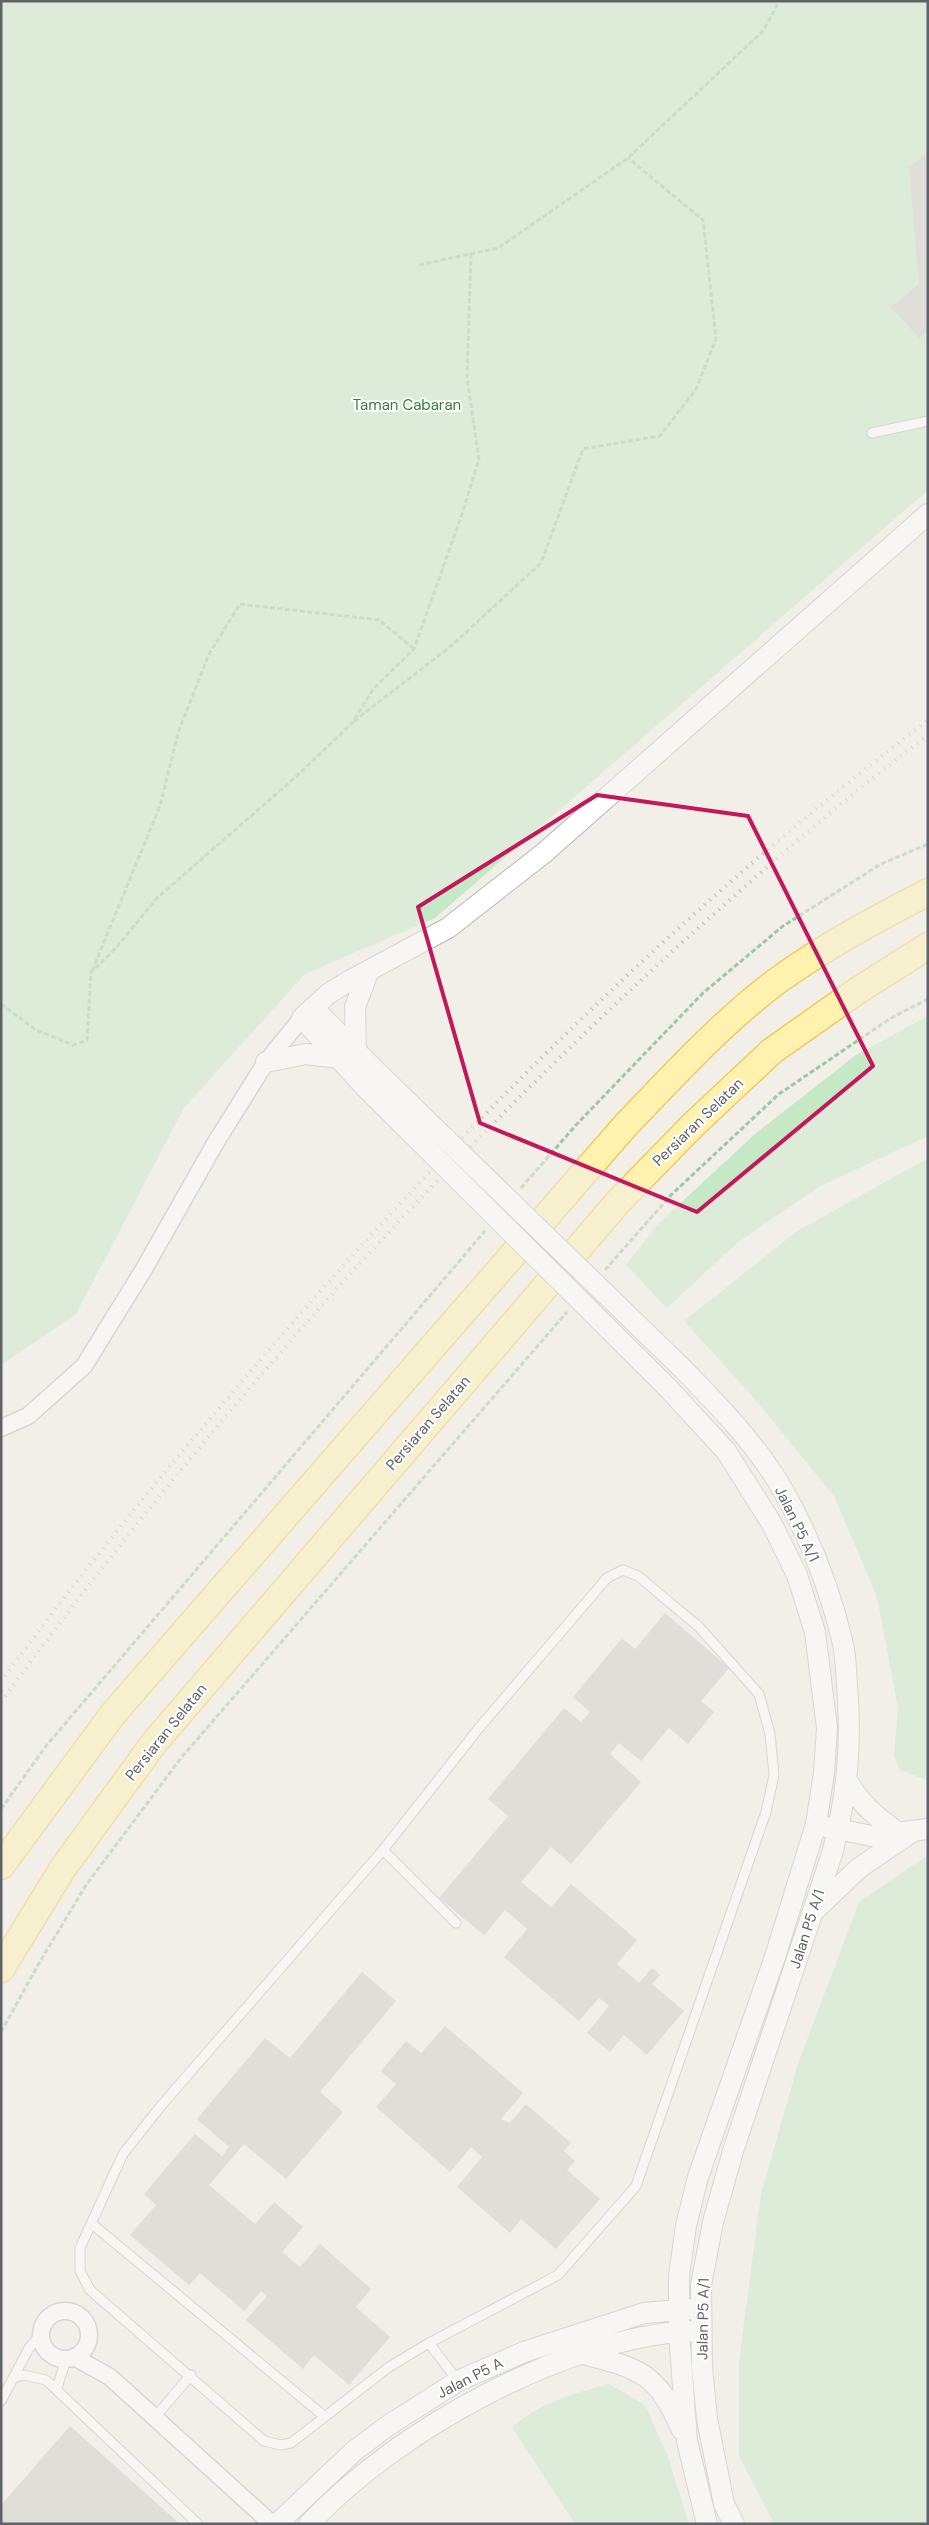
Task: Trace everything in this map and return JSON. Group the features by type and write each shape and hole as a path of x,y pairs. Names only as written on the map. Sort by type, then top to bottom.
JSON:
{"main road":[{"path":"1,1866 113,1714 624,1126 710,1039 776,982 860,927 928,892"},
{"name":"Persiaran Selatan","path":"1,1969 63,1868 154,1743 618,1202 692,1125 772,1051 856,991 928,946"}],"street":[{"path":"1,1428 28,1416 84,1366 144,1269 216,1142 266,1062 308,1013 342,985 448,928 544,853 928,514"},
{"path":"348,1055 355,1007 369,970"},
{"path":"308,1013 373,1082"},
{"path":"266,1062 306,1054 348,1055"},
{"name":"Jalan P5 A/1","path":"373,1082 682,1369 729,1417 779,1484 802,1527 822,1577 843,1645 849,1714 847,1780 838,1830 734,2151 713,2222 701,2285 707,2419 724,2504 734,2524"},
{"name":"Jalan P5 A/1","path":"373,1082 668,1388 726,1451 772,1524 797,1575 815,1632 827,1728 824,1772 816,1824 775,1957 698,2177 686,2226 679,2275 679,2332 687,2441 697,2490 707,2524"},
{"path":"847,1780 855,1795 875,1817 913,1832"},
{"path":"816,1824 872,1836 913,1832"},
{"path":"813,1912 859,1868 913,1832"},
{"name":"Jalan P5 A","path":"277,2524 354,2451 389,2425 458,2382 524,2352 644,2313 701,2309"},
{"path":"88,2341 80,2354 70,2358 58,2358 46,2349 41,2334 47,2319 53,2314 69,2311 76,2314 87,2325 88,2341 110,2377"},
{"name":"Jalan P5 A","path":"308,2524 402,2445 444,2419 506,2385 582,2354 647,2335 702,2330"},
{"path":"582,2354 639,2371 661,2389 687,2441"},
{"path":"70,2358 110,2377 156,2416 272,2524"}],"lane":[{"path":"872,433 928,421"},
{"path":"623,1570 638,1576 700,1627 759,1694 770,1734 774,1775 766,1812 636,2186 558,2275 429,2343 389,2367 291,2443 281,2445 264,2441 191,2375 90,2290 80,2271 80,2248 92,2224 106,2188 129,2146 166,2099 383,1850 479,1728 607,1578 623,1570"},
{"path":"383,1850 456,1923"},
{"path":"92,2224 324,2416"},
{"path":"1,2401 29,2348 41,2334"},
{"path":"429,2343 458,2382"},
{"path":"56,2388 70,2358"},
{"path":"13,2378 24,2375 46,2380 198,2524"},
{"path":"156,2416 191,2375"}],"path":[{"path":"419,264 498,248 628,158 764,30 779,1"},
{"path":"91,972 115,949 157,898 299,774 352,723 450,647 541,563 583,449 660,436 696,389 716,339 703,220 628,158"},
{"path":"352,723 374,688 414,648 461,517 479,458 467,378 471,254"},
{"path":"1,1004 36,1030 73,1045 87,1040 91,972 160,806 178,733 209,654 240,604 379,620 414,648"},
{"path":"518,1192 576,1125 703,993 783,926 881,864 928,844"},
{"path":"600,1275 671,1195 779,1094 891,1018 928,1000"},
{"path":"1,1809 46,1746 486,1229"},
{"path":"1,2032 38,1965 86,1885 181,1758 483,1406 574,1304"}],"highlighted area":[{"path":"597,795 748,816 873,1066 697,1212 480,1123 418,907"}],"green space":[{"name":"Taman Cabaran","path":"1,1 928,1 928,490 435,918 305,974 184,1108 76,1314 1,1365"},
{"path":"928,1016 928,1136 820,1186 737,1243 667,1308 626,1265 659,1223 755,1134 856,1055"},
{"path":"928,1158 927,1780 900,1770 894,1756 898,1708 877,1597 834,1496 754,1398 684,1321 796,1232"},
{"path":"928,1855 928,2524 774,2524 739,2456 739,2361 761,2194 798,2064 859,1902"},
{"path":"609,2384 645,2405 668,2457 689,2524 575,2524 512,2427 546,2405 570,2395"}],"building":[{"path":"928,153 928,332 919,338 891,307 919,284 909,167"},
{"path":"665,1613 729,1668 701,1701 714,1712 688,1744 669,1728 641,1761 619,1743 610,1754 641,1782 571,1864 551,1847 521,1882 551,1907 571,1884 637,1940 617,1964 639,1983 652,1968 660,1975 652,1984 684,2011 647,2055 624,2035 610,2052 587,2033 609,2006 599,1998 579,2021 504,1957 527,1929 505,1910 484,1935 439,1898 508,1816 488,1799 564,1708 581,1722 590,1712 573,1697 622,1638 635,1649"},
{"path":"362,1972 396,2001 320,2092 343,2112 286,2179 244,2144 209,2185 255,2224 274,2202 303,2227 282,2252 300,2267 320,2244 371,2289 356,2307 390,2337 349,2385 314,2355 303,2369 246,2320 267,2296 261,2291 244,2311 200,2273 189,2285 130,2235 156,2205 144,2194 195,2134 222,2156 229,2147 197,2119 265,2038 290,2058"},
{"path":"445,2026 523,2093 501,2119 510,2123 526,2104 571,2143 564,2151 575,2161 567,2170 600,2199 556,2249 521,2219 510,2233 457,2187 482,2157 471,2147 450,2172 376,2107 396,2084 381,2071 406,2041 421,2053"},
{"path":"70,2426 180,2524 1,2524 1,2505"}],"railway":[{"path":"1,1682 96,1557 162,1476 339,1270 417,1185 497,1102 663,942 749,866 928,720"},
{"path":"1,1702 155,1502 236,1404 405,1215 583,1035 675,949 799,839 928,735"}]}
